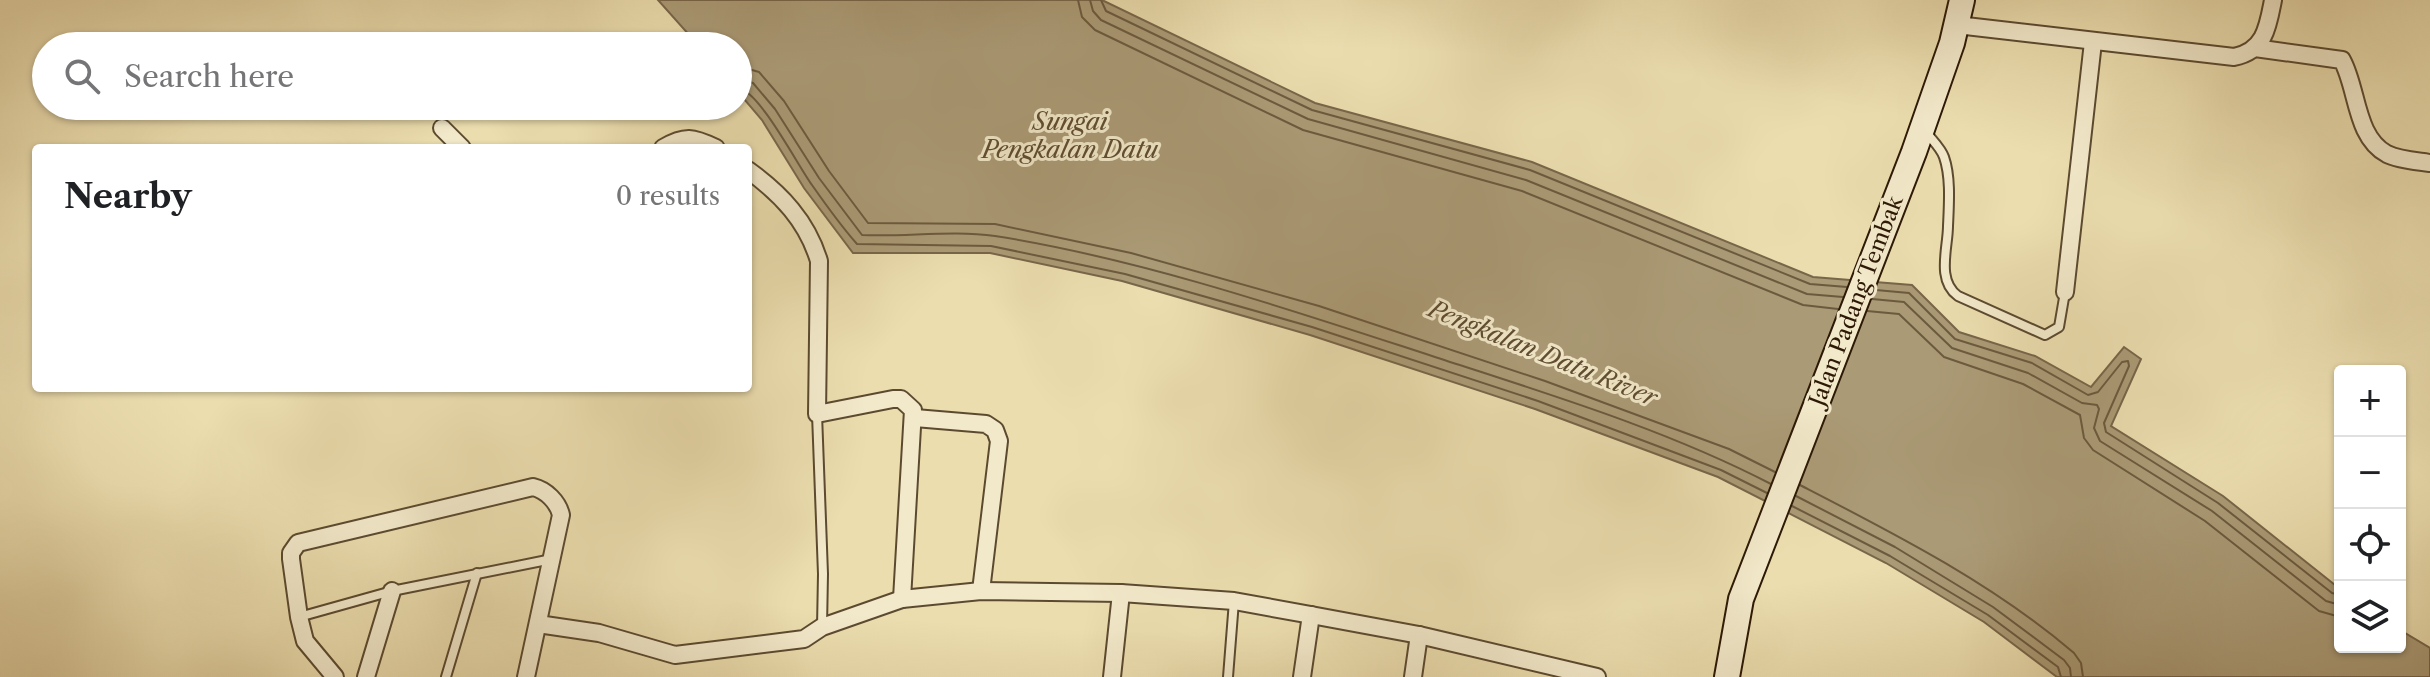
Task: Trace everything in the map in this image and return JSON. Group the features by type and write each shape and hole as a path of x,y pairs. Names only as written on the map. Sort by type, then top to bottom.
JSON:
{"main road":[{"name":"Jalan Padang Tembak","path":"1727,677 1741,599 1923,129 1957,25 1962,0"}],"street":[{"path":"1957,25 2234,57 2245,55 2262,41 2268,28 2273,0"},
{"path":"2065,292 2093,42"},
{"path":"2255,48 2342,60 2366,131 2375,145 2389,155 2430,163"},
{"path":"442,128 458,144"},
{"path":"670,144 695,138 708,144"},
{"path":"752,173 789,204 814,246 819,261 817,414 901,399 913,410 915,418 902,599"},
{"path":"915,418 986,424 995,430 999,441 981,591"},
{"path":"335,677 306,643 291,559 291,553 298,543 537,488 559,507 561,520 526,677"},
{"path":"366,677 392,591"},
{"path":"538,624 599,633 675,655 804,639 822,627 902,599 981,591 1121,593 1234,601 1419,635 1597,677"},
{"path":"1112,677 1121,593"},
{"path":"1302,677 1311,615"},
{"path":"1413,677 1419,635"}],"lane":[{"path":"1923,129 1943,153 1948,169 1948,229 1944,263 1951,290 2045,335 2059,327 2065,292"},
{"path":"817,414 823,558 822,627"},
{"path":"299,617 392,591 553,558"},
{"path":"446,677 477,573"},
{"path":"1228,677 1234,601"}],"water":[{"name":"Sungai Pengkalan Datu","path":"658,0 1102,0 1315,103 1532,162 1813,277 1912,285 1959,332 2035,356 2091,387 2124,347 2141,359 2111,426 2223,496 2334,584 2334,653 2406,653 2406,634 2430,648 2430,677 2057,677 1984,622 1886,563 1718,477 1535,409 1310,335 1122,281 990,253 853,253 804,188 752,108 752,32 687,32"}],"water label":[{"name":"Pengkalan Datu River","path":"1543,353"}]}
